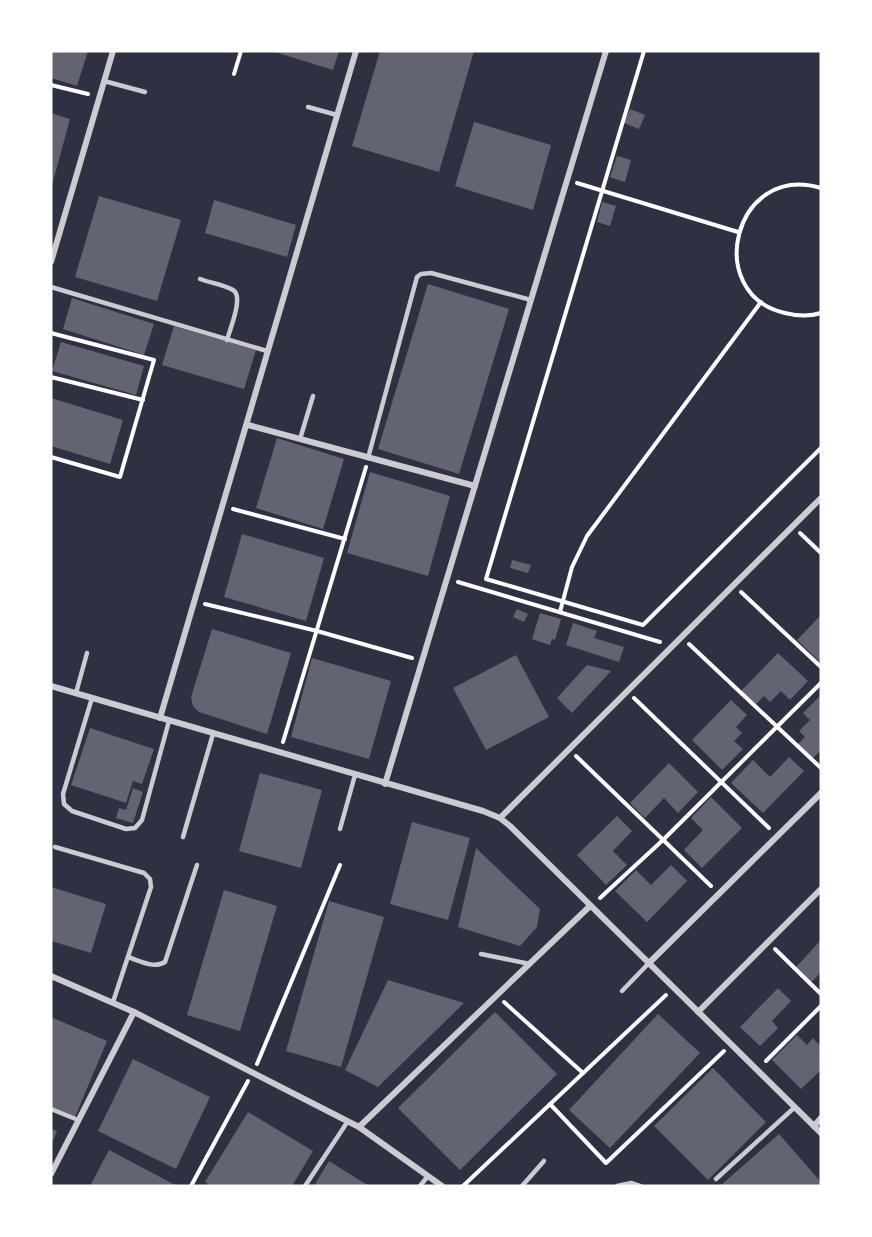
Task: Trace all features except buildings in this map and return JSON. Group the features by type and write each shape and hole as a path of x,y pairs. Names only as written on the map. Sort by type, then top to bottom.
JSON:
{"street":[{"path":"51,262 113,51"},
{"path":"160,718 248,425 267,351 356,51"},
{"path":"385,784 606,51"},
{"path":"248,425 475,486"},
{"path":"500,818 821,498"},
{"path":"51,686 483,811 500,818 821,1133"},
{"path":"648,964 821,793"},
{"path":"698,1012 821,889"},
{"path":"359,1127 590,906"},
{"path":"51,976 134,1012 348,1121 440,1186"},
{"path":"51,1174 134,1012"},
{"path":"814,1126 821,1118"}],"lane":[{"path":"104,81 145,92"},
{"path":"308,107 337,115"},
{"path":"368,458 417,277 431,273 531,300"},
{"path":"200,279 233,290 238,295 227,339"},
{"path":"51,287 267,351"},
{"path":"300,439 312,396"},
{"path":"76,693 87,653"},
{"path":"92,698 63,799 64,804 72,812 126,829 135,828 142,820 169,721"},
{"path":"183,837 213,734"},
{"path":"340,829 355,775"},
{"path":"55,847 144,873 150,879 152,887 113,1002"},
{"path":"128,957 154,965 165,962 197,865"},
{"path":"481,954 530,964"},
{"path":"622,991 648,964"},
{"path":"716,1179 795,1107"},
{"path":"51,1109 78,1120"},
{"path":"305,1186 348,1121"},
{"path":"522,1186 544,1161"},
{"path":"420,1186 428,1176"},
{"path":"616,1186 631,1183 640,1186"}],"path":[{"path":"234,74 241,51"},
{"path":"644,51 486,579 644,624 821,448"},
{"path":"51,85 99,97"},
{"path":"567,180 738,232"},
{"path":"821,180 820,188 802,185 785,187 770,193 756,203 745,216 738,232 736,251 739,271 748,288 761,302 777,312 796,316 821,313"},
{"path":"560,612 572,567 587,536 761,302"},
{"path":"51,333 154,360 120,477 51,457"},
{"path":"51,377 143,400"},
{"path":"280,753 368,458"},
{"path":"223,507 345,539"},
{"path":"793,526 821,554"},
{"path":"447,579 673,646"},
{"path":"733,585 821,667"},
{"path":"195,601 423,661"},
{"path":"682,637 821,768"},
{"path":"590,906 663,840 821,683"},
{"path":"627,692 778,836"},
{"path":"569,749 719,894"},
{"path":"191,1186 253,1072 340,865"},
{"path":"768,942 821,994"},
{"path":"463,1186 673,988"},
{"path":"496,996 583,1073"},
{"path":"756,1070 821,1006"},
{"path":"550,1104 606,1163 731,1044"}]}
